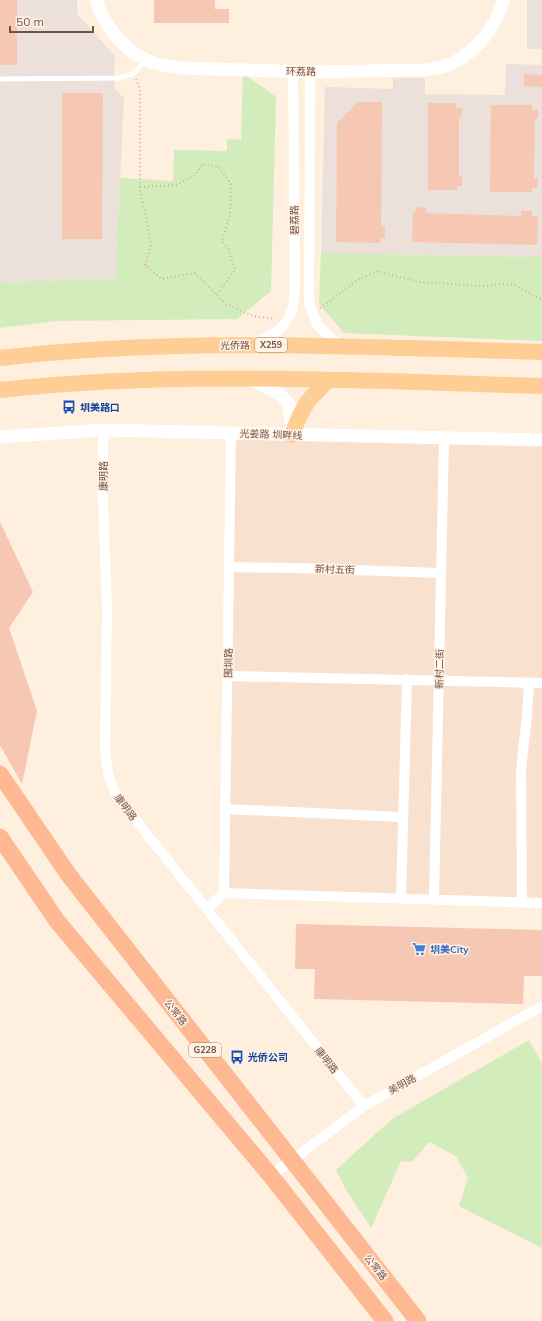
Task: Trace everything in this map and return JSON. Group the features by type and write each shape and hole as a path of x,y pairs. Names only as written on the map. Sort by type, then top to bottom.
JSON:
{"highway":[{"name":"公常路","path":"0,774 68,874 418,1321"},
{"name":"G228","path":"0,837 57,921 271,1176 385,1321"}],"main road":[{"name":"光侨路","path":"0,358 46,352 248,344 542,352"},
{"path":"0,390 45,385 96,382 248,378 542,386"},
{"path":"292,435 299,417 308,401 328,380"}],"street":[{"name":"环荔路","path":"96,0 107,25 132,51 146,60 162,65 180,68 293,72 423,70 439,68 453,63 465,56 486,36 494,22 503,0"},
{"name":"碧荔路","path":"248,344 264,340 279,331 292,311 295,288 293,72"},
{"name":"碧荔路","path":"310,72 309,303 318,326 342,347"},
{"path":"248,378 279,394 289,404 292,435"},
{"name":"光姜路 圳畔线","path":"0,437 103,430 444,439 542,440"},
{"name":"康明路","path":"103,430 102,502 107,608 106,750 108,774 114,791 364,1106"},
{"name":"围圳路","path":"224,893 231,433"},
{"name":"新村二街","path":"434,900 444,439"},
{"name":"新村五街","path":"229,567 441,573"},
{"path":"228,676 542,683"},
{"path":"401,898 402,817 407,679"},
{"path":"522,902 521,770 529,683"},
{"path":"225,809 402,817"},
{"path":"207,909 224,893 542,903"},
{"name":"美明路","path":"271,1176 364,1106 542,1006"}],"lane":[{"path":"0,79 119,78 134,72 146,60"}],"path":[{"path":"134,72 140,89 140,187 151,247 145,265 161,278 195,273 226,304 253,316 279,320"},
{"path":"140,187 176,185 194,176 203,164 219,167 231,184 230,215 222,241 228,249 235,270 216,294"},
{"path":"313,313 356,281 376,271 420,282 485,286 505,284 514,285 542,299"}],"shaded area":[{"path":"0,0 77,0 77,14 115,56 114,88 124,98 115,279 0,282"},
{"path":"527,0 542,0 542,49 527,49"},
{"path":"506,64 542,65 542,257 321,253 325,87 393,89 393,78 425,78 425,94 505,95"},
{"path":"231,433 542,440 542,903 224,893"}],"green space":[{"path":"243,73 276,97 271,291 237,319 55,321 0,328 0,282 115,279 120,178 173,181 174,150 227,151 227,139 241,140"},
{"path":"321,253 542,257 542,341 344,333 319,304"},
{"path":"529,1040 542,1063 542,1248 459,1206 468,1178 456,1156 429,1142 412,1162 401,1161 371,1228 345,1188 336,1170 392,1119"}],"building":[{"path":"0,0 17,0 17,65 0,65"},
{"path":"154,0 215,0 215,9 229,9 229,23 154,23"},
{"path":"524,74 542,75 542,87 524,86"},
{"path":"62,93 103,93 102,239 62,239"},
{"path":"358,102 382,102 381,227 385,227 385,238 380,238 380,243 336,242 337,123"},
{"path":"428,103 456,103 456,108 462,108 462,116 459,117 459,176 462,176 462,186 457,186 457,190 428,190"},
{"path":"491,105 532,105 532,110 538,110 538,118 535,119 534,178 538,178 537,188 532,188 532,192 490,192"},
{"path":"416,207 426,208 426,213 521,216 521,211 532,211 532,216 538,216 537,245 412,242 413,212 416,212"},
{"path":"0,522 33,592 9,628 37,711 22,784 0,745"},
{"name":"圳美City","path":"296,924 542,930 542,976 524,976 523,1004 314,999 315,969 295,969"}],"place":[{"name":"圳美路口","path":"69,407"},
{"name":"圳美City","path":"419,949"},
{"name":"光侨公司","path":"237,1057"}]}
